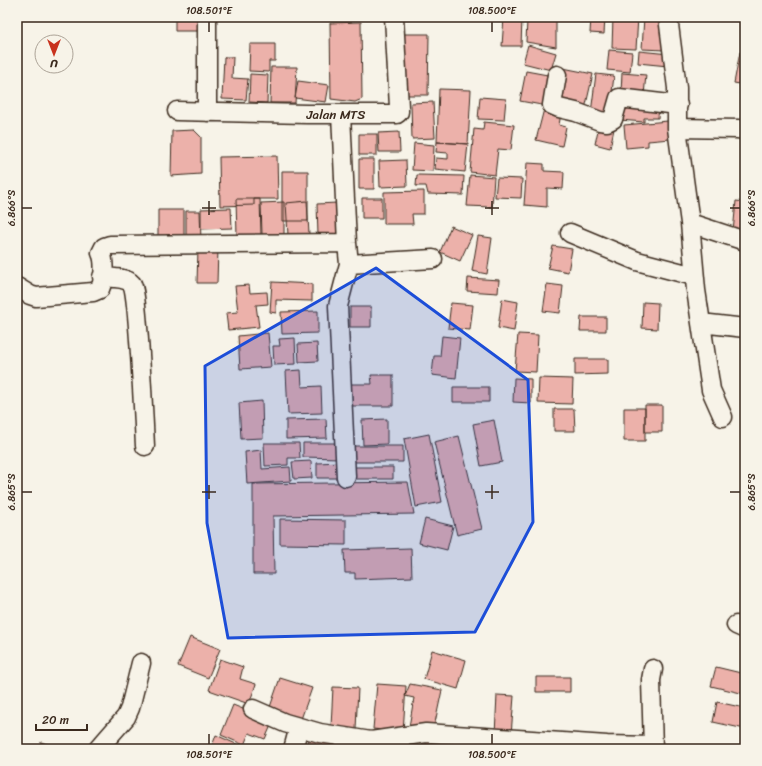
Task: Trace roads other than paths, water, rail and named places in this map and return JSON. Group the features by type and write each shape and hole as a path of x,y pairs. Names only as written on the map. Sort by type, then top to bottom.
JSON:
{"street":[{"path":"207,17 207,112"},
{"name":"Jalan MTS","path":"177,111 397,114 399,112 394,17"},
{"path":"668,17 678,105 677,128 690,223 694,276 711,390 723,417"},
{"path":"557,75 552,104 559,108 576,112 600,121 607,122 613,119 619,98 678,105"},
{"path":"341,114 349,264 338,306 346,477"},
{"path":"677,128 745,130"},
{"path":"690,223 745,241"},
{"path":"570,233 637,261 694,276"},
{"path":"17,287 36,297 93,292 100,289 104,258 101,253 104,247 110,245 347,243"},
{"path":"349,264 433,259"},
{"path":"102,277 127,280 134,286 145,446"},
{"path":"701,323 745,328"},
{"path":"98,749 126,717 130,708 141,663"},
{"path":"253,709 285,723 320,733 371,741 426,733 457,742 653,747 651,680 653,669"},
{"path":"293,749 299,727"}]}
